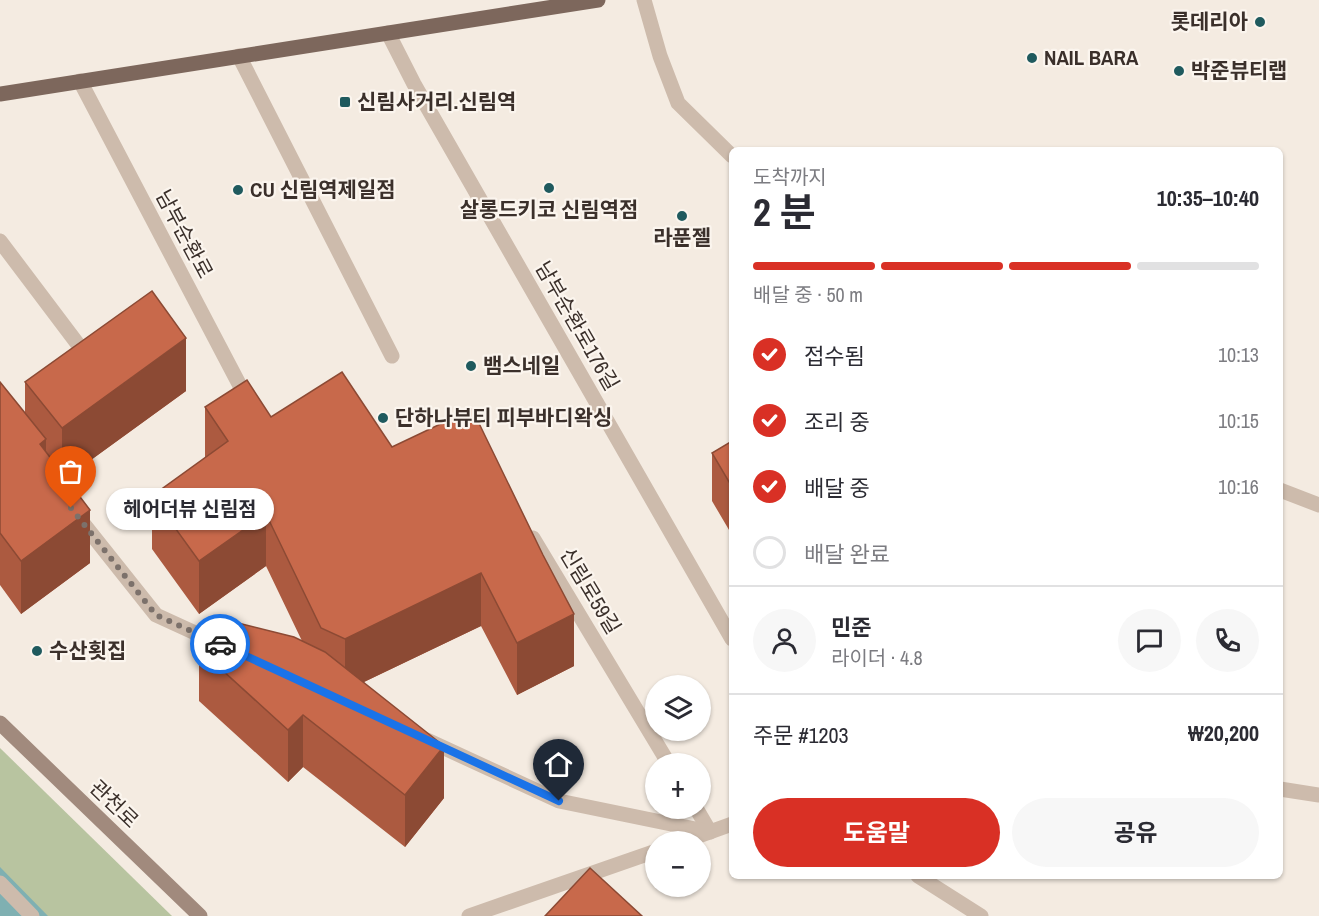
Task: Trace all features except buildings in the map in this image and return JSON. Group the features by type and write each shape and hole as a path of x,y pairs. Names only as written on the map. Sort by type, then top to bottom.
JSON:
{"main road":[{"path":"0,94 598,0"},
{"name":"관천로","path":"0,723 200,916"}],"street":[{"path":"644,0 660,56 678,103 729,153"},
{"name":"남부순환로176길","path":"388,33 414,84 729,634"},
{"path":"239,56 392,356"},
{"name":"남부순환로","path":"80,81 251,406"},
{"path":"0,241 89,359 79,366"},
{"path":"1283,491 1319,505"},
{"path":"67,503 156,615 241,654"},
{"name":"신림로59길","path":"523,521 662,753"},
{"path":"410,733 559,801 705,831"},
{"path":"1283,789 1319,795"},
{"path":"711,832 729,825"},
{"path":"469,916 645,855"},
{"path":"923,879 981,916"},
{"path":"0,883 32,916"}],"green space":[{"path":"0,748 172,916 0,916"}],"water":[{"path":"0,867 48,916 0,916"}],"way so far":[{"path":"71,508 156,615 220,644"}],"place":[{"name":"롯데리아","path":"1260,22"},
{"name":"NAIL BARA","path":"1032,58"},
{"name":"박준뷰티랩","path":"1179,71"},
{"name":"신림사거리.신림역","path":"345,102"},
{"name":"살롱드키코 신림역점","path":"549,188"},
{"name":"CU 신림역제일점","path":"238,190"},
{"name":"라푼젤","path":"682,216"},
{"name":"뱀스네일","path":"471,366"},
{"name":"단하나뷰티 피부바디왁싱","path":"383,418"},
{"name":"헤어더뷰 신림점","path":"71,508"},
{"name":"수산횟집","path":"37,651"}],"route":[{"path":"220,644 559,801"}]}
